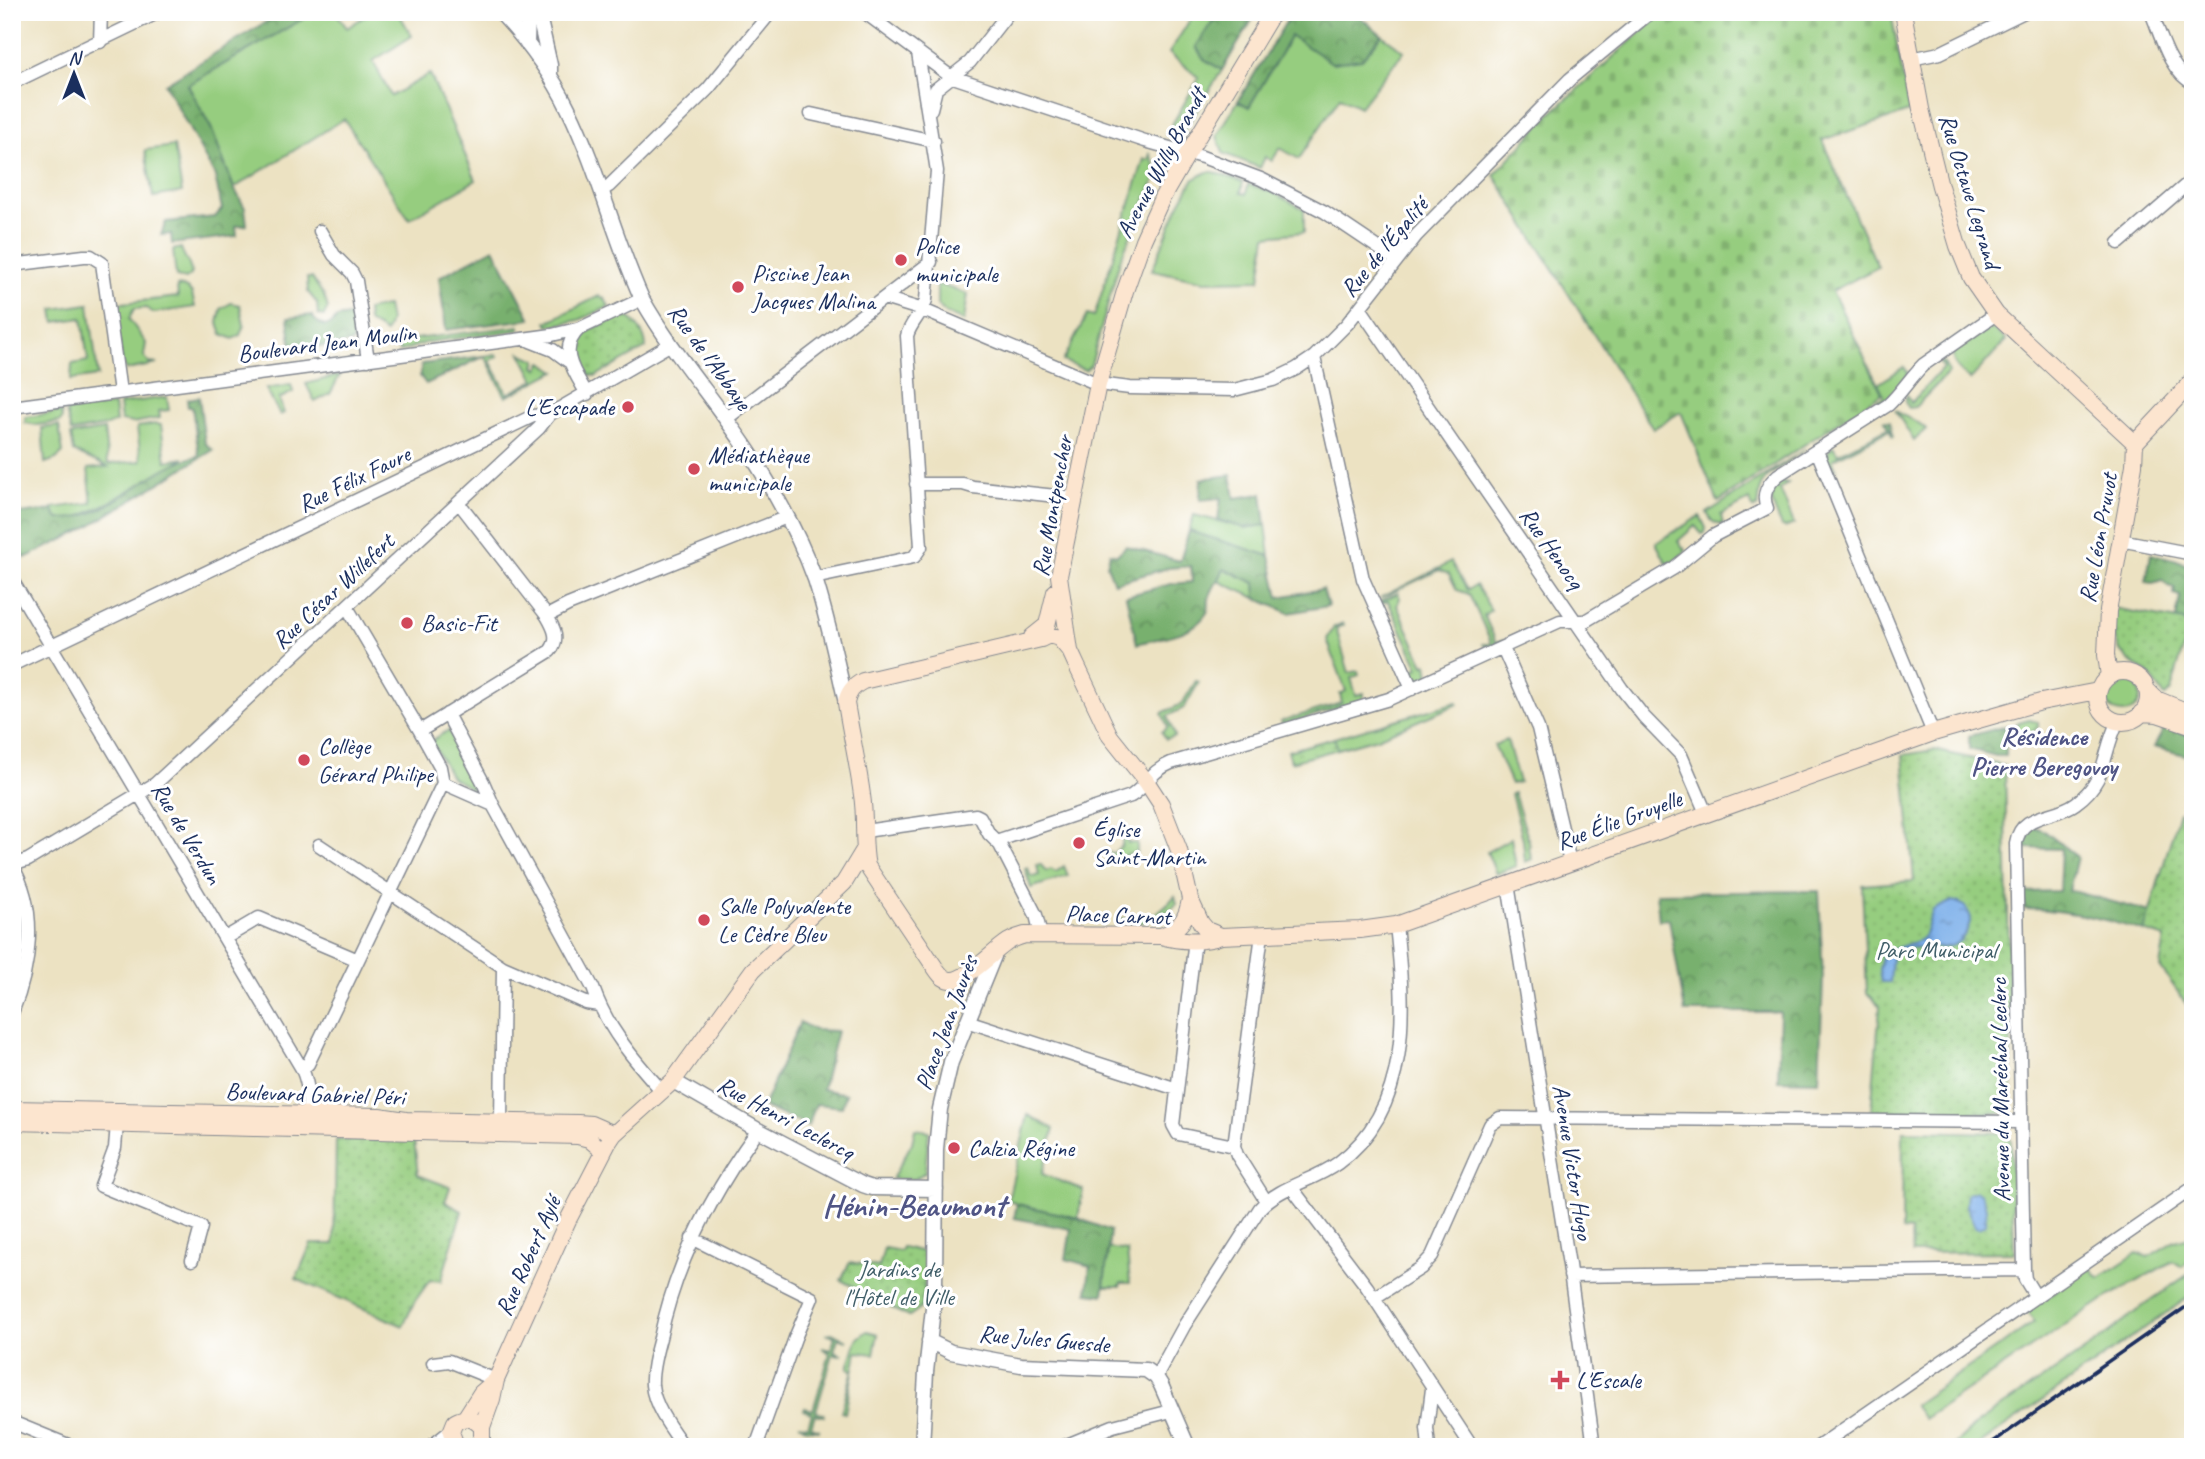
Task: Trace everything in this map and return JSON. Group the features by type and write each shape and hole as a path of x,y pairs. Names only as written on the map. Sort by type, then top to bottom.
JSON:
{"main road":[{"name":"Avenue Willy Brandt","path":"1097,384 1125,290 1162,198 1273,12"},
{"name":"Rue Octave Legrand","path":"1903,12 1937,176 1958,246 1971,278 1996,314 2136,443"},
{"path":"2136,443 2193,381"},
{"name":"Rue Montpencher","path":"1097,384 1059,576 1070,651 1110,736 1161,804 1179,850 1190,899 1203,926 1221,936"},
{"name":"Rue Léon Pruvot","path":"2109,676 2106,641 2108,611 2136,443"},
{"path":"1024,642 1047,625 1059,576"},
{"path":"846,703 850,690 863,681 1054,635 1070,651"},
{"path":"2106,641 2130,673 2137,677 2155,699 2193,714"},
{"path":"2130,673 2120,672 2109,676 2101,684 2098,698 2102,710 2118,721 2130,720 2141,713 2147,702 2146,688"},
{"name":"Rue Élie Gruyelle","path":"1195,939 1360,930 1396,925 1933,733 2098,691"},
{"name":"Rue Élie Gruyelle","path":"2051,701 2102,710"},
{"name":"Rue de l'Abbaye","path":"846,703 863,797 864,850"},
{"path":"2141,713 2157,714 2193,726"},
{"path":"864,850 867,866 878,884 944,978 951,980 961,977 996,951"},
{"name":"Rue Robert Aylé","path":"480,1441 496,1380 568,1220 614,1134 667,1086 753,970 844,883 864,850"},
{"path":"844,883 859,879 878,884"},
{"path":"1161,936 1176,931 1181,925 1190,899"},
{"name":"Place Carnot","path":"1041,935 1161,936 1195,939"},
{"name":"Place Jean Jaurès","path":"996,951 1014,938 1041,935"},
{"name":"Boulevard Gabriel Péri","path":"12,1109 578,1136 589,1139 603,1151"},
{"name":"Boulevard Gabriel Péri","path":"12,1122 305,1122 379,1116 406,1120 592,1124 614,1134"},
{"name":"Rue Robert Aylé","path":"451,1432 455,1422 465,1418 481,1393 496,1380"},
{"path":"465,1418 475,1421 480,1441"},
{"path":"451,1432 455,1443 460,1447"}],"street":[{"path":"100,42 101,12"},
{"path":"12,83 159,12"},
{"path":"500,12 550,76"},
{"path":"527,44 528,12"},
{"path":"538,12 550,76"},
{"path":"601,191 609,187 708,89 771,12"},
{"path":"864,12 950,76 1261,179 1297,196 1395,259"},
{"path":"930,120 932,96 940,84 970,62 1009,12"},
{"name":"Rue de l'Égalité","path":"884,298 923,310 1097,384 1130,388 1234,390 1273,380 1314,357 1360,308 1395,259 1562,87 1651,12"},
{"path":"1911,59 1940,53 2024,12"},
{"path":"2151,12 2176,71 2193,83"},
{"path":"814,578 914,557 921,547 907,337 908,330 923,310 931,262 937,171 918,54"},
{"name":"Rue de l'Abbaye","path":"550,76 568,108 642,299 763,473 787,517 814,578 846,703"},
{"path":"811,114 934,141"},
{"path":"2119,243 2193,179"},
{"path":"320,231 334,255 352,273 356,281 368,360"},
{"path":"12,265 84,256 91,256 102,263 120,392"},
{"path":"726,419 931,262"},
{"name":"Boulevard Jean Moulin","path":"12,407 523,339 581,328 642,299"},
{"name":"Rue Henocq","path":"1360,308 1622,689 1644,717 1681,755 1706,813"},
{"path":"996,841 1130,796 1153,772 1171,763 1381,702 1560,621 1585,621 1674,568 1713,536 1767,508 1765,497 1771,481 1888,405 1923,365 1996,314"},
{"path":"568,360 570,340 581,328"},
{"path":"523,339 546,346 568,360 587,394"},
{"name":"Rue Félix Faure","path":"12,665 533,416 550,414 671,344"},
{"path":"1314,357 1368,592 1412,689"},
{"name":"Rue César Willefert","path":"12,865 28,860 155,785 539,428 550,414"},
{"path":"518,423 528,437"},
{"path":"1817,451 1933,733"},
{"path":"916,484 963,484 1074,498"},
{"path":"420,731 555,646 556,636 547,617 459,503"},
{"path":"547,617 568,605 787,517"},
{"path":"2120,540 2193,554"},
{"name":"Rue de Verdun","path":"12,580 302,1069 308,1088 305,1122"},
{"path":"302,1069 308,1064 443,783 440,767 347,607"},
{"path":"1503,648 1538,728 1570,862"},
{"path":"836,661 844,670 863,681"},
{"path":"447,714 593,988 598,1005 626,1050 667,1086"},
{"name":"Avenue du Maréchal Leclerc","path":"2036,1297 2025,1279 2024,1270 2016,843 2025,823 2070,808 2095,785 2103,771 2118,721"},
{"path":"443,783 493,804"},
{"path":"865,831 976,815 980,817 1037,915 1041,935"},
{"path":"319,845 503,967 586,1003 598,1005"},
{"path":"12,865 24,900 29,946 22,989 12,1013"},
{"name":"Avenue Victor Hugo","path":"1508,884 1594,1447"},
{"path":"225,938 259,918 358,960"},
{"path":"1188,1447 1156,1377 1195,1308 1266,1201 1336,1165 1352,1153 1385,1105 1401,1041 1402,997 1396,925"},
{"path":"1262,934 1234,1146 1266,1201"},
{"path":"1195,939 1173,1125 1175,1132 1234,1146"},
{"name":"Place Jean Jaurès","path":"922,1447 936,1270 940,1109 951,1062 996,951"},
{"path":"501,1121 503,967"},
{"path":"967,1021 1177,1089"},
{"name":"Rue Henri Leclercq","path":"667,1086 863,1185 936,1189"},
{"path":"1374,1298 1421,1268 1432,1256 1490,1125 1506,1117 2020,1122"},
{"path":"117,1124 115,1148 102,1185 201,1227 192,1260"},
{"path":"684,1447 658,1403 652,1384 663,1325 692,1238 709,1205 758,1130"},
{"path":"1292,1188 1374,1298 1472,1447"},
{"path":"1818,1447 2193,1188"},
{"path":"692,1238 813,1298 794,1338 756,1447"},
{"path":"1570,1276 2024,1270"},
{"name":"Rue Jules Guesde","path":"929,1341 951,1352 1021,1365 1137,1369 1146,1370 1156,1377"},
{"path":"433,1363 449,1361 496,1380"},
{"path":"1429,1447 1427,1428 1432,1389"},
{"path":"1062,1447 1113,1426 1171,1411"},
{"path":"12,1422 73,1447"},
{"path":"432,1447 451,1432"}],"green space":[{"path":"282,12 315,12 188,85 211,128 234,188 245,208 247,225 236,226 237,236 172,244 171,234 161,235 166,222 215,217 222,209 215,176 165,84"},
{"path":"315,12 336,12 347,28 371,12 398,12 412,36 373,61 391,96 430,74 476,180 409,219 344,119 234,188 211,128 187,85"},
{"path":"1195,12 1217,14 1196,47 1204,59 1222,70 1186,128 1177,135 1169,136 1166,135 1199,78 1169,53"},
{"path":"1219,12 1257,12 1222,70 1204,59 1196,47"},
{"path":"1292,12 1354,12 1382,35 1362,59 1332,63 1291,36 1249,107 1238,101"},
{"path":"1663,12 1891,12 1909,112 1822,140 1878,267 1832,291 1882,393 1718,502 1681,412 1653,429 1494,175 1550,114"},
{"path":"1291,35 1362,58 1382,35 1404,51 1360,107 1340,97 1299,159 1280,148 1272,161 1265,157 1260,168 1223,153 1217,136 1238,101 1249,107"},
{"path":"174,146 182,192 153,197 145,150"},
{"path":"1150,154 1157,170 1155,180 1120,260 1091,365 1085,370 1063,361 1087,315 1094,317 1144,159 1148,160"},
{"path":"1207,172 1243,182 1241,193 1246,194 1248,184 1272,192 1304,209 1304,232 1266,236 1260,280 1205,281 1152,270 1178,207 1193,180"},
{"path":"181,248 191,271 191,275 186,279 176,277 173,250"},
{"path":"494,248 531,319 446,330 439,277"},
{"path":"307,278 312,278 324,296 328,308 324,316 318,315 317,303 308,292"},
{"path":"937,284 968,294 964,321 947,314 937,305"},
{"path":"177,286 187,288 192,294 195,307 154,313 146,308 134,309 129,319 146,343 144,356 149,363 157,364 126,370 122,362 114,304 178,297"},
{"path":"599,296 605,299 609,307 579,320 549,326 547,322"},
{"path":"231,303 240,305 244,325 240,335 233,339 222,334 218,323 221,309"},
{"path":"89,304 98,376 71,380 72,364 88,361 82,318 55,322 53,309"},
{"path":"387,306 390,321 386,333 368,322 367,310"},
{"path":"312,315 324,326 332,324 337,318 354,315 352,343 292,350 288,318"},
{"path":"623,315 639,328 646,348 596,376 589,375 574,350 579,335"},
{"path":"519,326 520,330 428,342 399,352 398,341"},
{"path":"1989,329 2006,340 1970,380 1955,365 1953,353"},
{"path":"521,353 537,360 535,367 539,369 542,362 556,371 506,397 485,356 498,356 490,361 508,394 535,380"},
{"path":"485,356 426,384 420,376 422,364"},
{"path":"1939,362 1943,362 1949,372 1915,407 1909,408 1905,402 1907,395 1911,403 1943,368"},
{"path":"1904,367 1908,373 1899,388 1818,445 1815,444 1884,396 1878,384"},
{"path":"340,375 330,394 315,402 306,384"},
{"path":"291,385 293,392 279,399 284,413 280,415 266,389"},
{"path":"167,397 169,410 159,411 160,418 133,423 121,421 119,404"},
{"path":"199,397 205,443 213,450 81,531 25,558 12,538 12,480 15,479 19,514 52,510 58,519 95,511 163,470 199,456 192,407 188,407 187,399"},
{"path":"114,405 116,422 71,432 66,411"},
{"path":"1895,410 1926,429 1914,441"},
{"path":"61,412 60,422 37,425 25,423 25,417"},
{"path":"1884,421 1889,422 1893,438 1889,430 1832,460 1836,468 1828,463 1827,454 1833,446 1838,454 1888,428"},
{"path":"161,425 166,461 184,458 108,503 73,520 58,519 52,508 92,503 88,469 108,467 74,452 71,435 104,430 108,464 141,461 137,427"},
{"path":"59,426 63,453 45,463 42,428"},
{"path":"1806,449 1767,477 1761,485 1758,507 1754,509 1749,500 1721,515 1723,525 1710,518 1707,513"},
{"path":"1231,475 1235,498 1262,494 1266,525 1245,528 1218,520 1221,498 1200,500 1201,479"},
{"path":"1779,482 1788,483 1780,489 1794,524 1785,528 1782,527 1772,498"},
{"path":"1194,515 1245,528 1266,525 1270,556 1189,531"},
{"path":"1700,516 1706,528 1705,533 1702,534 1695,526 1678,541 1686,551 1667,564 1656,543"},
{"path":"1189,531 1270,556 1279,597 1323,589 1328,606 1289,613 1256,598 1255,583 1224,569 1210,595 1207,612 1200,621 1174,635 1137,644 1126,596 1171,584 1192,582 1191,566 1168,568 1114,583 1107,565 1110,553 1117,555 1126,546 1180,561"},
{"path":"2151,554 2176,560 2190,569 2193,575 2193,628 2176,619 2180,596 2174,594 2175,588 2162,580 2146,582"},
{"path":"1451,562 1467,590 1476,585 1491,610 1484,615 1496,642 1505,640 1488,649 1483,644 1492,644 1469,594 1457,590 1449,574 1439,570 1380,598"},
{"path":"1224,569 1256,583 1256,598 1218,581"},
{"path":"1398,593 1400,598 1397,606 1424,665 1427,664 1429,676 1419,679 1410,672 1419,668 1388,601 1379,602"},
{"path":"2113,608 2183,621 2189,627 2171,691 2165,696 2146,671 2131,663 2119,649 2113,631"},
{"path":"1343,623 1344,625 1336,628 1349,673 1358,671 1359,675 1351,678 1356,695 1364,693 1363,700 1283,725 1281,721 1342,703 1340,694 1346,691 1327,639 1334,627"},
{"path":"2123,679 2135,684 2140,696 2135,708 2123,713 2111,708 2106,696 2111,684"},
{"path":"1196,681 1199,682 1184,708 1167,716 1175,736 1166,739 1162,732 1168,727 1162,713 1182,704"},
{"path":"1457,702 1458,704 1377,738 1338,749 1334,738"},
{"path":"2029,720 2038,722 2038,727 2019,744 2016,743 2015,724"},
{"path":"2006,726 2006,756 1969,749 1969,736"},
{"path":"2165,727 2193,737 2193,757 2154,747"},
{"path":"449,730 477,786 472,789 451,777 431,741"},
{"path":"1334,738 1338,749 1291,762 1288,751"},
{"path":"1507,740 1519,782 1511,784 1494,745"},
{"name":"Parc Municipal","path":"1934,750 2005,766 2012,1104 2002,1113 1871,1111 1880,1006 1867,993 1862,885 1914,881 1903,755"},
{"path":"1514,793 1530,845 1528,846 1532,859 1525,862 1523,839 1511,794"},
{"path":"2179,812 2193,816 2193,1013 2160,967 2165,938 2144,931"},
{"path":"2032,826 2043,830 2077,857 2069,890 2150,912 2161,872 2172,940 2081,915 2024,909 2024,892 2059,891 2061,849 2022,848 2022,838"},
{"path":"1126,836 1128,843 1137,843 1137,852 1107,862 1104,853 1114,853"},
{"path":"1511,838 1516,866 1496,874 1487,852"},
{"path":"1040,864 1046,871 1051,869 1056,872 1064,866 1068,876 1031,888 1025,869 1028,868 1033,877 1039,875 1037,865"},
{"path":"1819,891 1823,979 1819,1081 1778,1080 1780,1012 1685,1012 1669,919 1659,920 1656,893"},
{"path":"1175,896 1177,904 1156,918 1140,923 1116,921 1117,918 1149,916"},
{"path":"800,1022 814,1030 837,1031 822,1089 846,1094 842,1107 816,1104 808,1126 763,1107"},
{"path":"1028,1115 1054,1129 1042,1174 1083,1190 1078,1218 1008,1200"},
{"path":"915,1129 929,1131 925,1172 915,1179 892,1179 912,1143"},
{"path":"1903,1131 2004,1133 2011,1141 2014,1252 1912,1253 1911,1231 1902,1230"},
{"path":"336,1140 414,1140 418,1175 450,1187 445,1202 462,1211 441,1281 430,1280 415,1301 403,1326 296,1279 311,1244 334,1244"},
{"path":"1017,1204 1078,1218 1110,1231 1103,1295 1087,1293 1090,1266 1066,1259 1071,1229 1014,1218"},
{"path":"2193,1236 2193,1258 2182,1267 2173,1261 2104,1299 1924,1419 1914,1405 2034,1322 2027,1311 2090,1267 2099,1278 2137,1253 2148,1257 2175,1241"},
{"name":"Jardins de l'Hôtel de Ville","path":"902,1247 928,1253 922,1307 908,1317 841,1280 850,1262 879,1267 884,1248 900,1251"},
{"path":"1108,1248 1127,1251 1130,1283 1104,1286"},
{"path":"2193,1271 2193,1294 1976,1447 1952,1447 1979,1422 2097,1342"},
{"path":"867,1331 878,1334 874,1354 857,1352 845,1413 841,1412 853,1370 848,1368 857,1339"},
{"path":"832,1333 847,1341 838,1338 834,1351 843,1355 833,1354 816,1411 824,1416 815,1414 811,1427 820,1430 807,1429 799,1424 808,1426 812,1413 803,1410 813,1410 830,1353 822,1348 831,1350 835,1337 826,1334"}],"water":[{"path":"1952,901 1964,906 1971,918 1965,934 1957,943 1947,947 1913,947 1902,950 1892,957 1890,982 1881,982 1879,970 1883,953 1920,940 1925,935 1933,910"},
{"path":"1976,1191 1981,1194 1986,1209 1985,1224 1979,1228 1975,1227 1966,1206 1967,1194"}],"railway":[{"path":"1986,1447 2193,1302"}],"place":[{"name":"Police municipale","path":"901,260"},
{"name":"Piscine Jean Jacques Malina","path":"738,287"},
{"name":"L'Escapade","path":"628,407"},
{"name":"Médiathèque municipale","path":"694,469"},
{"name":"Basic-Fit","path":"407,623"},
{"name":"Collège Gérard Philipe","path":"304,760"},
{"name":"Église Saint-Martin","path":"1079,843"},
{"name":"Salle Polyvalente Le Cèdre Bleu","path":"704,920"},
{"name":"Calzia Régine","path":"954,1148"},
{"name":"L'Escale","path":"1560,1380"}],"district":[{"name":"Résidence Pierre Beregovoy","path":"2044,751"},
{"name":"Hénin-Beaumont","path":"914,1205"}]}
